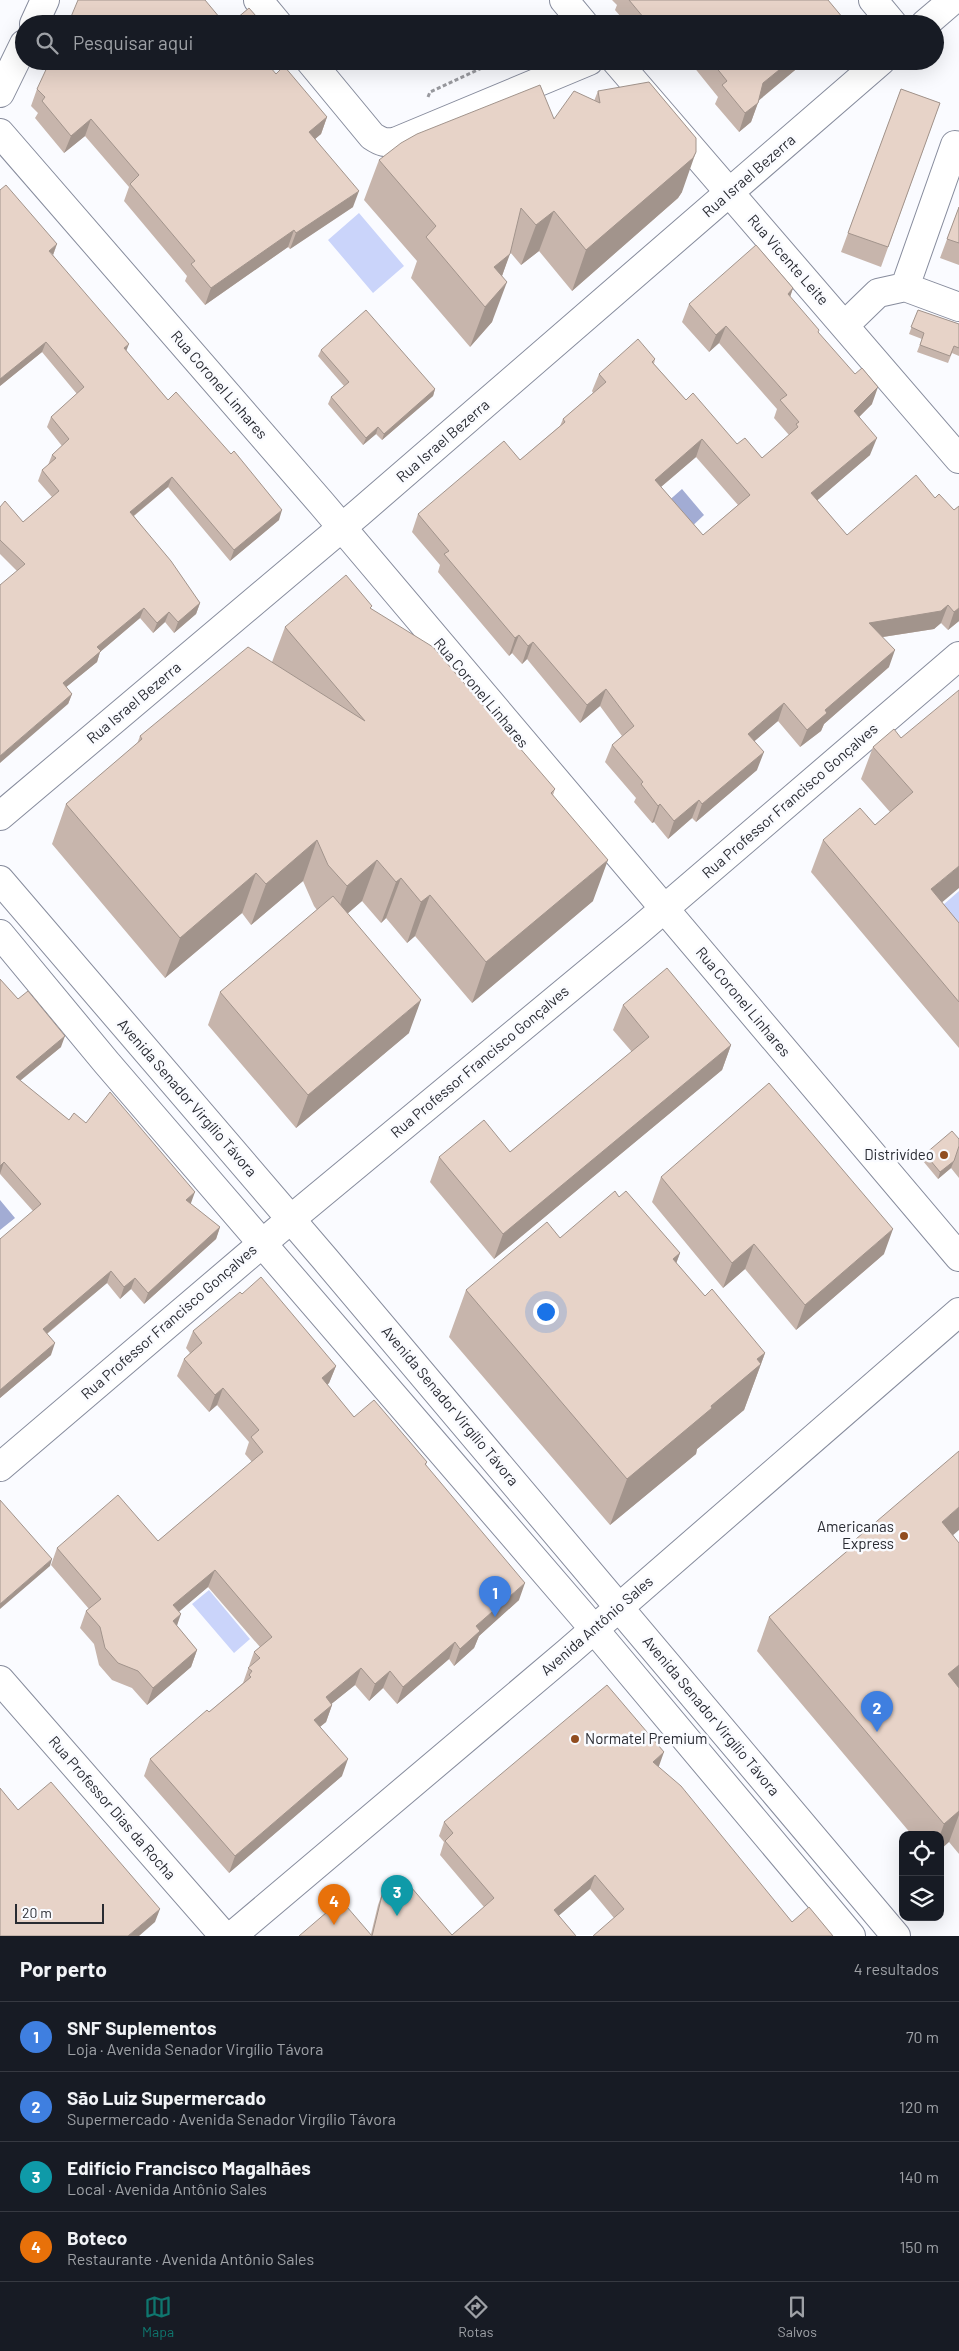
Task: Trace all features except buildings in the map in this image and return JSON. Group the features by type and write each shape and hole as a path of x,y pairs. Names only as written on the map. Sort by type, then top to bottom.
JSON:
{"street":[{"path":"38,15 45,0"},
{"path":"258,0 270,15"},
{"path":"564,0 576,15"},
{"path":"873,0 886,15"},
{"path":"936,15 953,0"},
{"path":"0,93 15,62"},
{"path":"317,70 372,136 379,141 388,143 397,142 568,70"},
{"name":"Rua Vicente Leite","path":"624,70 959,460"},
{"name":"Rua Israel Bezerra","path":"0,816 342,528 871,70"},
{"name":"Rua Coronel Linhares","path":"0,133 342,528 959,1257"},
{"path":"905,287 955,145"},
{"path":"845,326 878,293 905,287 959,307"},
{"name":"Rua Professor Francisco Gonçalves","path":"0,1467 262,1242 664,909 959,656"},
{"name":"Avenida Senador Virgílio Távora","path":"0,880 291,1218 896,1936"},
{"path":"0,934 106,1062 593,1629 851,1936"},
{"name":"Avenida Antônio Sales","path":"232,1936 593,1629 959,1312"},
{"name":"Rua Professor Dias da Rocha","path":"0,1680 224,1936"}],"path":[{"path":"427,101 430,92 478,70"}],"shaded area":[{"path":"359,213 404,266 373,293 328,240"},
{"path":"682,489 704,515 687,531 665,504"},
{"path":"959,891 959,939 935,912"},
{"path":"0,1200 15,1218 0,1230"},
{"path":"209,1590 250,1639 234,1653 192,1604"}],"place":[{"name":"Distrivídeo","path":"944,1155"},
{"name":"Americanas Express","path":"904,1536"},
{"name":"SNF Suplementos","path":"495,1617"},
{"name":"São Luiz Supermercado","path":"877,1732"},
{"name":"Normatel Premium","path":"575,1739"},
{"name":"Edifício Francisco Magalhães","path":"397,1916"},
{"name":"Boteco","path":"334,1925"}]}
